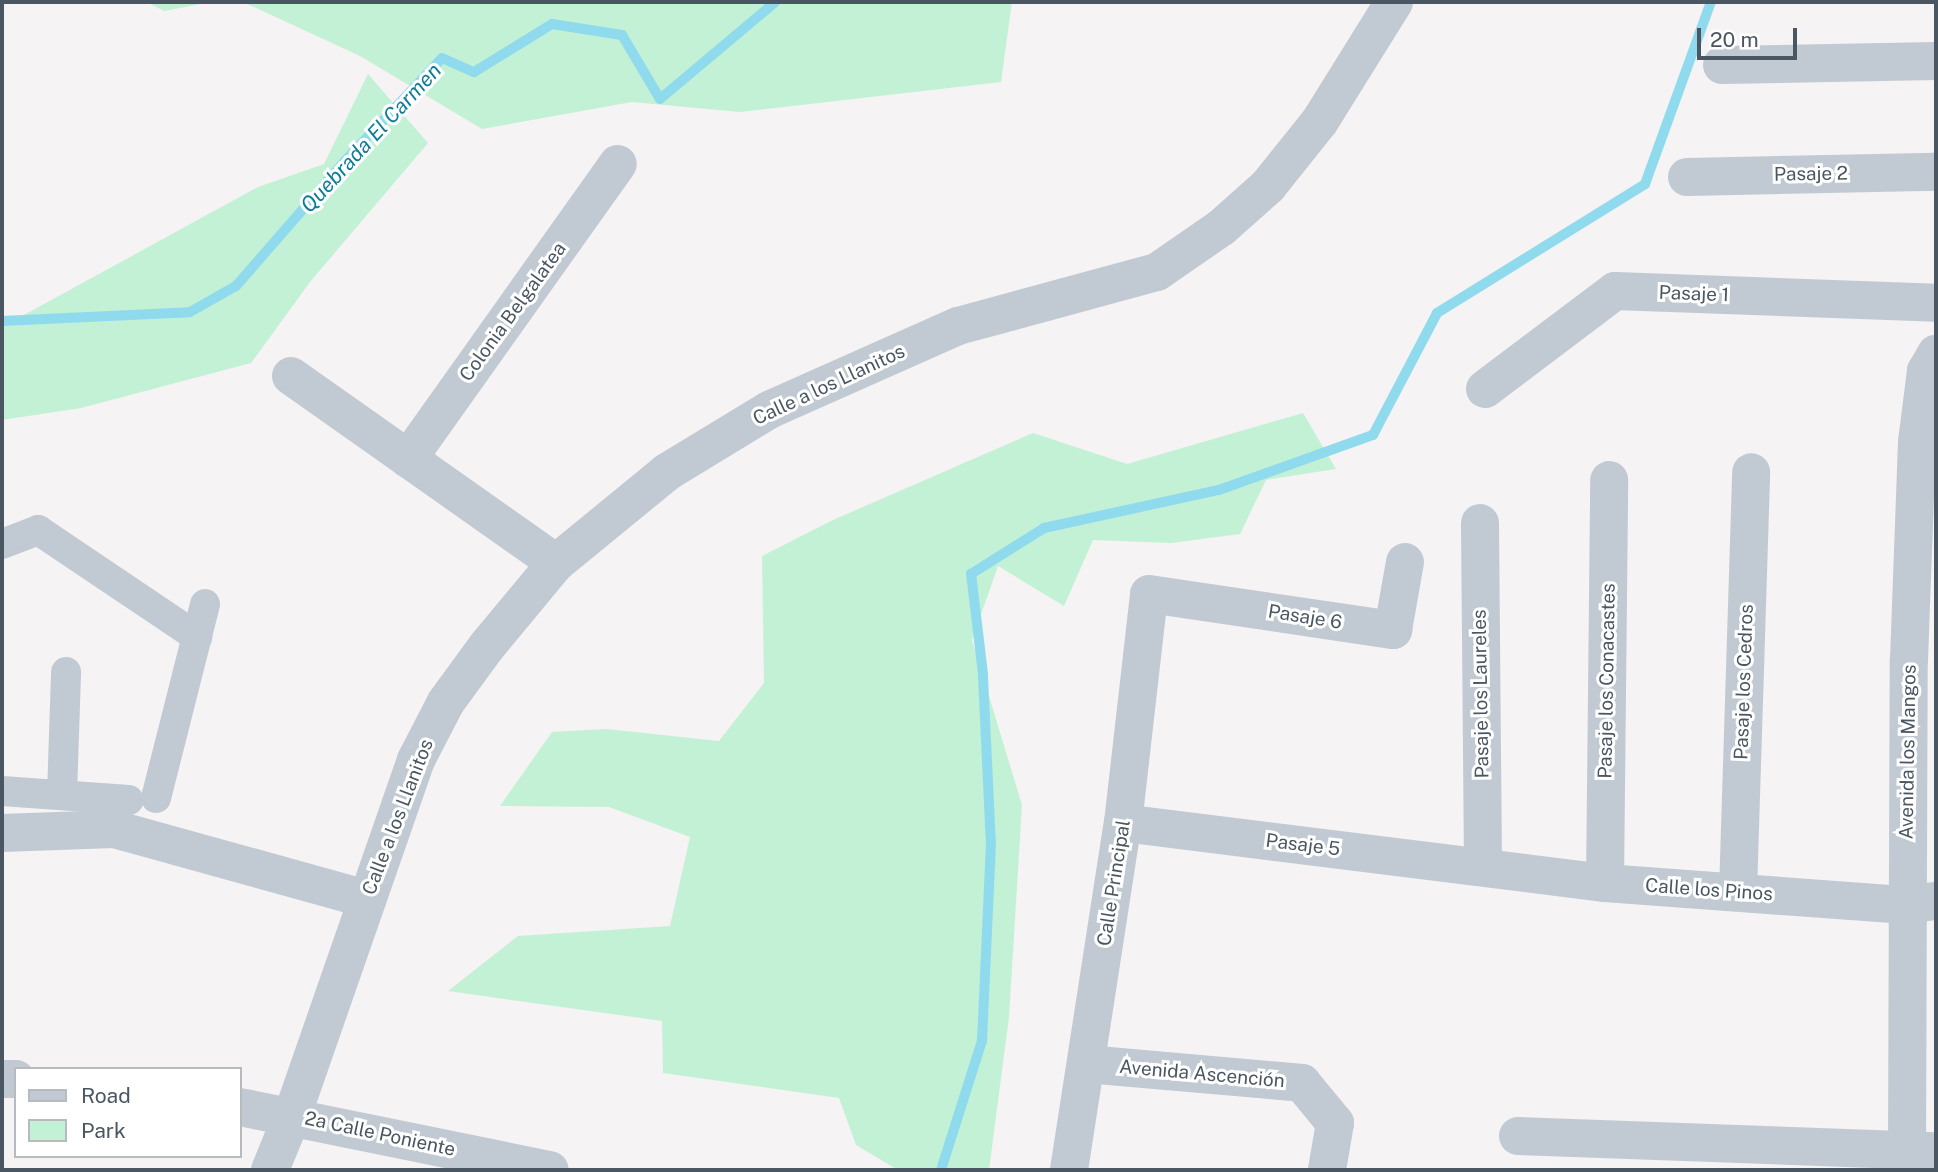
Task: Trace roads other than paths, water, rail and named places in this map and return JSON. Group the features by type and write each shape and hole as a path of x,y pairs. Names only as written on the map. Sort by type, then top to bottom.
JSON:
{"street":[{"name":"Calle a los Llanitos","path":"270,1170 292,1116 416,760 446,702 556,563 667,472 769,410 958,326 1157,272 1222,227 1268,186 1320,121 1394,2"},
{"path":"1723,65 1936,61"},
{"name":"Colonia Belgalatea","path":"408,459 618,164"},
{"name":"Pasaje 2","path":"1686,177 1936,172"},
{"name":"Pasaje 1","path":"1485,389 1615,291 1936,303"},
{"name":"Avenida los Mangos","path":"1922,1152 1921,903 1926,371 1936,354"},
{"path":"290,376 556,563"},
{"name":"Pasaje los Cedros","path":"1738,892 1751,472"},
{"name":"Pasaje los Conacastes","path":"1605,883 1609,480"},
{"name":"Pasaje los Laureles","path":"1480,523 1483,866"},
{"path":"2,544 38,530 197,637"},
{"name":"Pasaje 6","path":"1149,594 1393,630 1405,562"},
{"name":"Calle Principal","path":"1069,1170 1123,823 1149,594"},
{"path":"2,792 143,799 197,637 205,604"},
{"path":"62,795 66,672"},
{"name":"Pasaje 5","path":"1123,823 1483,866"},
{"path":"2,833 127,831 367,899"},
{"name":"Calle los Pinos","path":"1483,866 1605,883 1921,903"},
{"name":"Avenida Ascención","path":"1086,1064 1302,1083 1335,1123 1327,1170"},
{"name":"2a Calle Poniente","path":"242,1107 550,1170"},
{"path":"1518,1136 1922,1152"}],"waterway":[{"name":"Quebrada El Carmen","path":"2,321 190,312 236,286 345,161 442,58 474,72 552,24 622,35 660,99 775,2"},
{"path":"941,1170 982,1041 991,846 983,674 971,574 1044,528 1219,490 1373,435 1437,313 1645,184 1711,2"}]}
